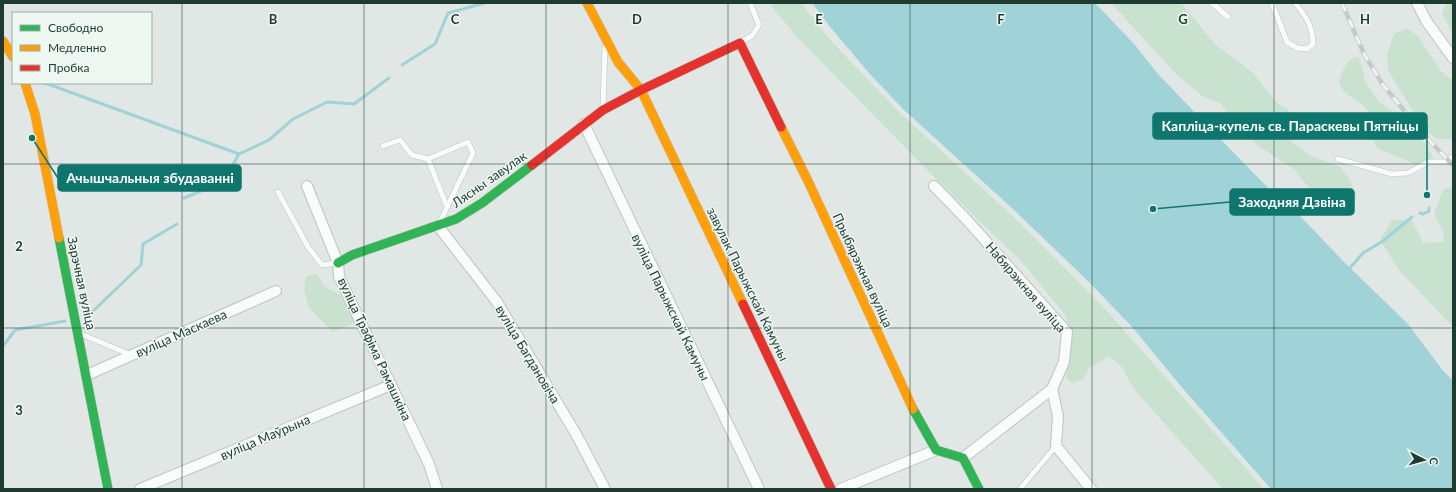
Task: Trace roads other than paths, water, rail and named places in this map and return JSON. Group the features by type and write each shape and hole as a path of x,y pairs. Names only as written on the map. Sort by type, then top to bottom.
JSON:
{"street":[{"path":"587,3 618,62 641,90"},
{"path":"1417,3 1426,22 1453,58"},
{"path":"3,41 12,55"},
{"name":"Лясны завулак","path":"338,263 352,255 456,219 482,202 603,110 641,90 740,43"},
{"name":"Прыбярэжная вуліца","path":"740,43 808,181 916,416 936,450"},
{"name":"Зарэчная вуліца","path":"25,84 35,114 79,333 108,489"},
{"name":"завулак Парыжскай Камуны","path":"641,90 831,489"},
{"name":"вуліца Парыжскай Камуны","path":"584,124 759,489"},
{"name":"вуліца Трафіма Рамашкіна","path":"307,186 338,263 339,277 429,464 437,489"},
{"name":"Набярэжная вуліца","path":"934,186 966,219 1067,332 1064,362 1052,388"},
{"name":"вуліца Багдановіча","path":"438,226 496,302 576,434 605,489"},
{"name":"вуліца Маскаева","path":"87,375 276,291"},
{"name":"вуліца Маўрына","path":"140,489 391,384"},
{"path":"964,458 1052,388 1058,416 1056,446 1091,489"},
{"path":"841,489 936,450 964,458 980,489"}],"lane":[{"path":"740,43 752,36 759,25 750,3"},
{"path":"1212,3 1228,17"},
{"path":"1272,3 1288,42 1297,48 1307,49 1313,44 1313,32 1304,14 1295,3"},
{"path":"603,110 606,39"},
{"path":"382,146 400,140 412,155 428,159 468,142 473,153 438,226"},
{"path":"1338,159 1392,174 1408,173 1428,162 1444,162 1453,157"},
{"path":"428,159 447,207"},
{"path":"278,192 308,247 322,265 338,263"},
{"path":"79,333 131,355"},
{"path":"1020,489 1056,446"}],"water":[{"path":"812,3 1095,3 1135,45 1157,73 1232,151 1276,196 1302,218 1344,262 1408,324 1444,372 1453,380 1453,489 1271,489 1179,384 1134,329 1089,282 1013,209 903,109 869,73"}],"waterway":[{"path":"402,65 435,44 448,13 485,3"},
{"path":"184,198 223,182 239,154 269,140 293,119 327,102 354,104 389,78"},
{"path":"48,84 239,154"},
{"path":"1420,213 1423,214 1429,211 1429,208"},
{"path":"1350,268 1363,253 1383,241 1412,217"},
{"path":"88,316 141,265 143,244 177,224"},
{"path":"3,346 15,330 65,321"}],"railway":[{"path":"1342,3 1364,54 1383,85 1426,137 1453,165"}],"place":[{"name":"Ачышчальныя збудаванні","path":"32,138"},
{"name":"Капліца-купель св. Параскевы Пятніцы","path":"1427,195"},
{"name":"Заходняя Дзвіна","path":"1153,209"}]}
